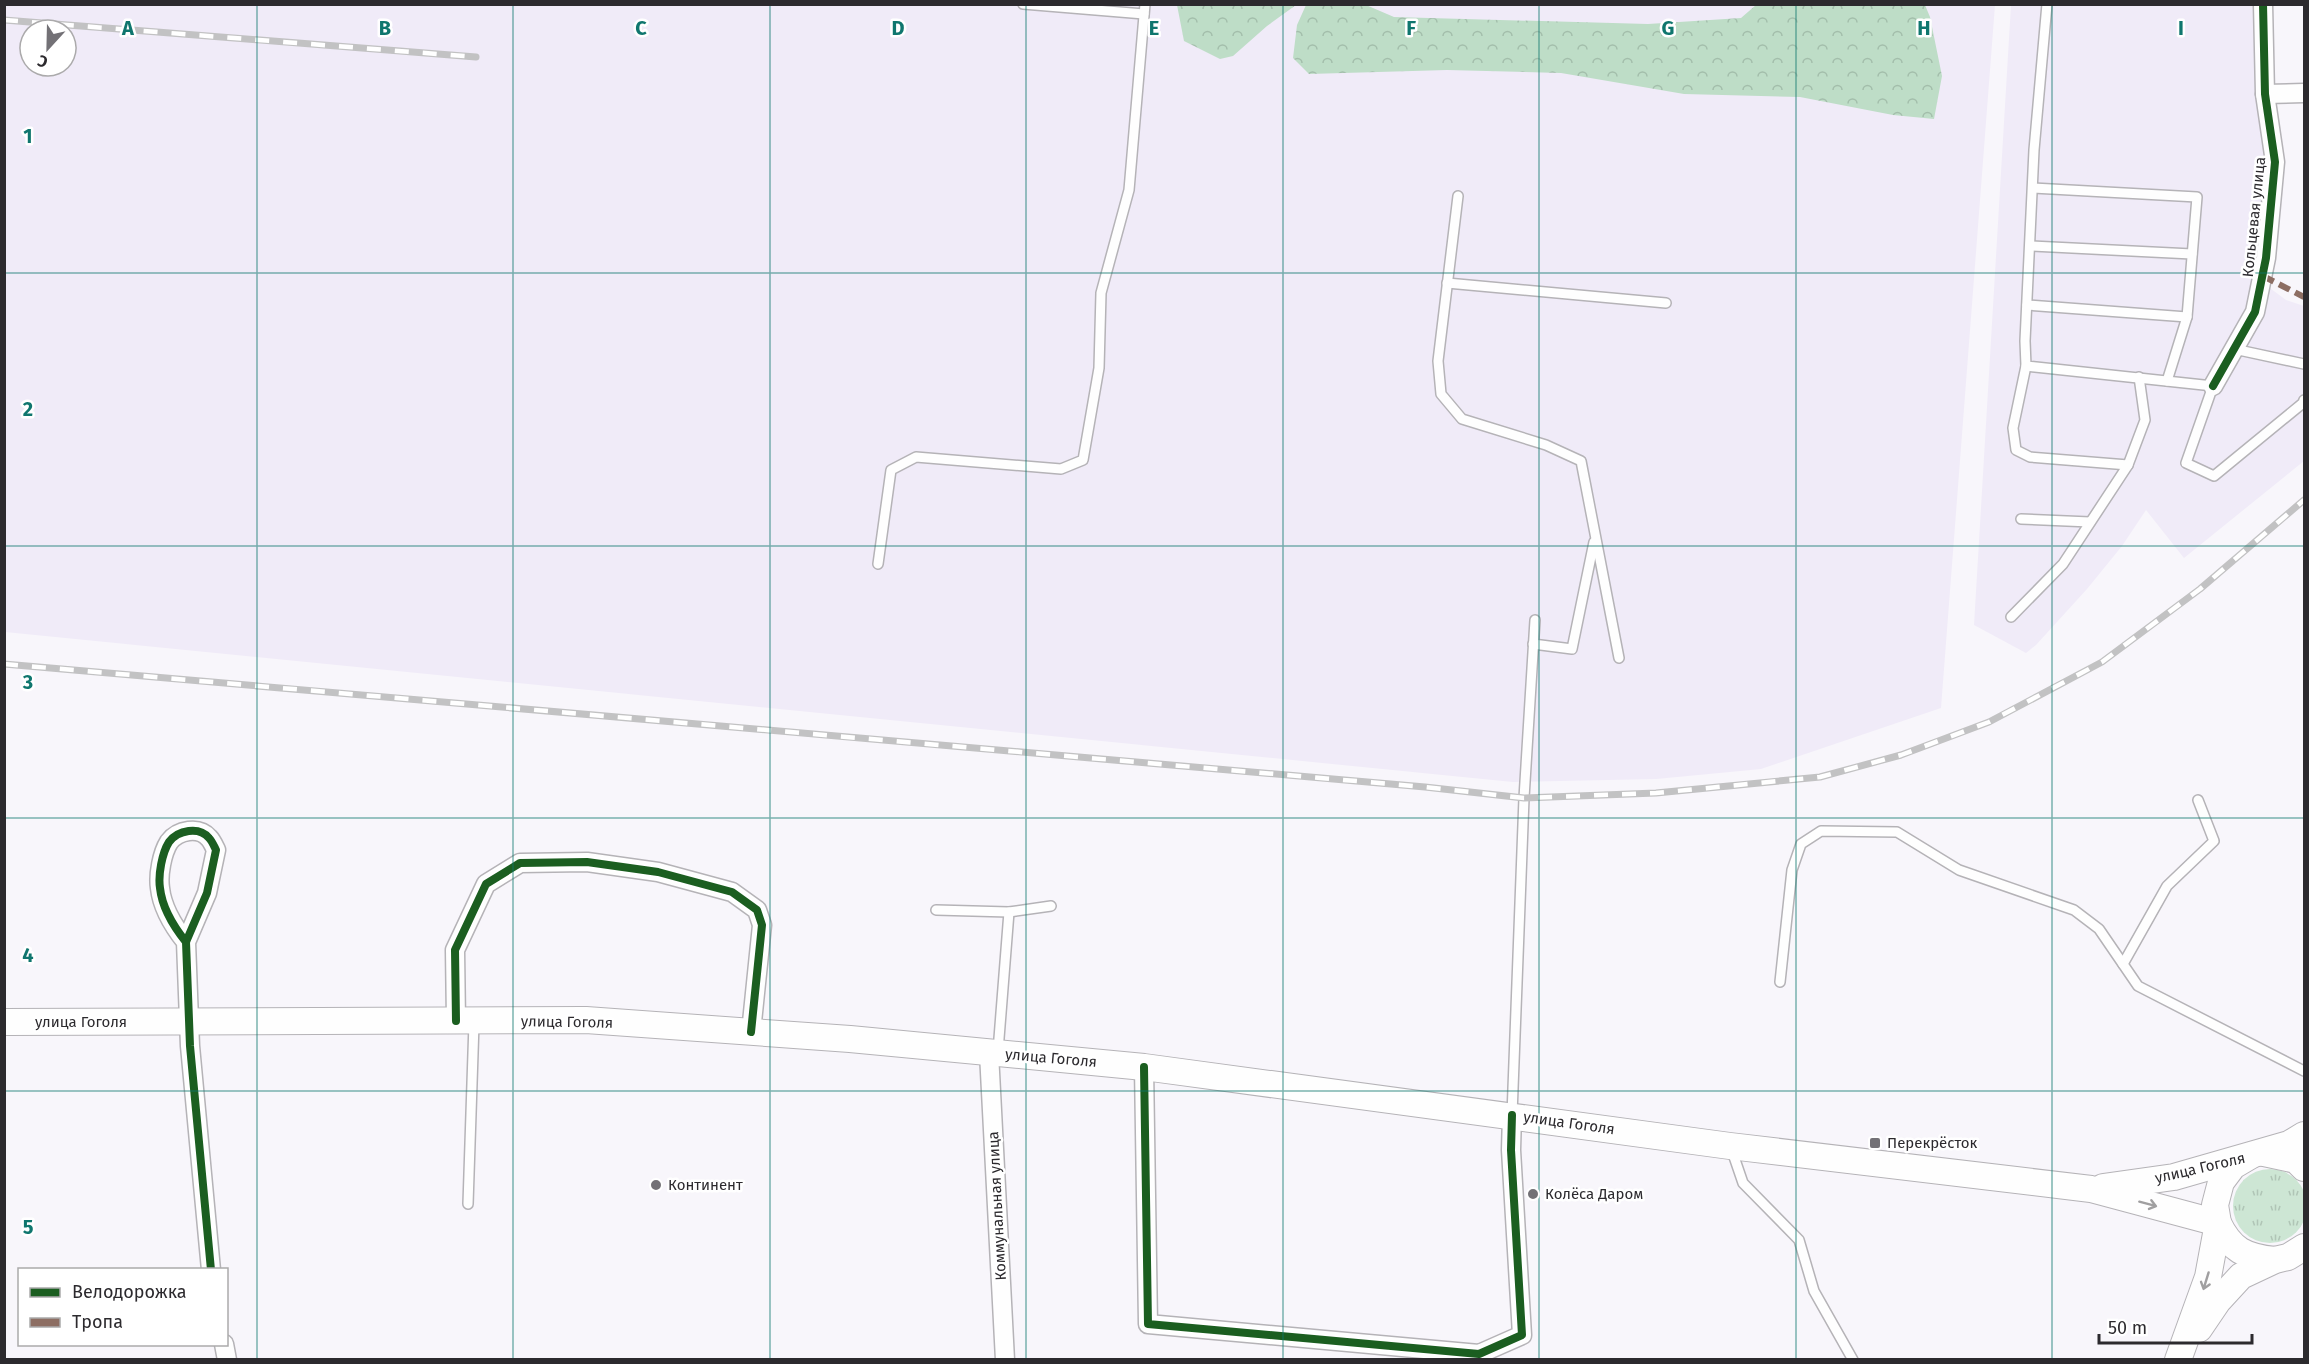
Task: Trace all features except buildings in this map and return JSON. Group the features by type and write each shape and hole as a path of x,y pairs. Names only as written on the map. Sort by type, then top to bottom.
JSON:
{"main road":[{"name":"улица Гоголя","path":"4,1022 586,1020 993,1053 1144,1067 1730,1146 2091,1189 2218,1223"},
{"path":"2296,1252 2259,1258 2241,1251 2226,1240 2218,1223 2215,1205 2221,1182 2233,1166 2256,1154 2289,1144 2304,1135"},
{"name":"улица Гоголя","path":"2091,1189 2174,1177 2256,1154 2296,1160 2304,1168"},
{"path":"2178,1359 2208,1277 2218,1223"},
{"path":"2178,1359 2218,1301 2241,1276 2296,1252"}],"street":[{"name":"Кольцевая улица","path":"2214,386 2255,312 2266,258 2275,162 2265,94 2263,4"},
{"path":"2265,94 2304,93"},
{"path":"186,942 176,929 160,887 162,864 169,842 184,831 197,830 209,837 216,850 207,893 186,942 188,1022 211,1268"},
{"path":"465,1021 454,950 486,884 520,863 588,862 658,873 732,892 757,910 762,925 752,1032"},
{"name":"Коммунальная улица","path":"993,1053 1005,1359"},
{"path":"1144,1067 1148,1324 1479,1354 1522,1335 1511,1150 1512,1115"}],"lane":[{"path":"878,564 891,470 916,457 1061,469 1083,460 1099,368 1101,293 1130,190 1144,9 1023,4"},
{"path":"2047,4 2034,150 2026,366 2013,428 2016,450 2030,457 2128,465"},
{"path":"2033,188 2197,197 2187,317 2167,381"},
{"path":"1458,196 1438,362 1441,394 1462,419 1546,445 1581,461 1619,658"},
{"path":"2031,246 2192,254"},
{"path":"1447,283 1666,303"},
{"path":"2027,305 2187,317"},
{"path":"2234,349 2304,364"},
{"path":"2026,366 2214,386 2186,463 2214,476 2304,400"},
{"path":"2012,616 2064,564 2128,465 2145,420 2139,377"},
{"path":"2021,519 2090,522"},
{"path":"1533,644 1572,649 1596,536"},
{"path":"1512,1115 1524,798 1535,620"},
{"path":"2123,964 2167,886 2214,841 2198,800"},
{"path":"1780,982 1792,870 1801,843 1821,831 1897,832 1959,870 2074,910 2099,929 2138,986 2304,1071"},
{"path":"936,910 1009,912 1051,906"},
{"path":"993,1053 1009,912"},
{"path":"465,1021 468,1204"},
{"path":"1730,1146 1743,1183 1799,1240 1814,1291 1853,1359"}],"shaded area":[{"path":"4,5 1995,5 1941,708 1761,769 1656,779 1513,782 5,632"},
{"path":"2011,5 2262,5 2265,133 2262,216 2255,277 2286,300 2304,306 2304,461 2184,558 2146,510 2122,546 2087,589 2026,653 1974,625"}],"green space":[{"path":"1177,4 1296,5 1267,26 1233,56 1220,59 1184,41"},
{"path":"1306,5 1366,5 1394,17 1648,24 1741,18 1756,5 1925,5 1930,17 1942,76 1934,119 1893,115 1800,97 1684,94 1561,73 1447,70 1309,74 1293,58 1297,25"},
{"path":"2263,1169 2277,1169 2291,1175 2301,1185 2307,1199 2305,1220 2291,1237 2277,1243 2263,1243 2249,1237 2239,1227 2233,1213 2233,1199 2239,1185 2249,1175"}],"railway":[{"path":"4,20 476,57"},
{"path":"4,664 1425,787 1524,798 1656,793 1820,777 1901,755 1989,722 2102,662 2200,589 2304,500"}],"marked path":[{"path":"2263,276 2304,297"}],"cycle path":[{"path":"2213,386 2255,312 2266,258 2275,162 2265,94 2263,4"},
{"path":"194,831 205,834 216,850 207,893 186,942 166,909 161,895 160,877 163,858 169,842 183,832 194,831"},
{"path":"456,1021 455,950 486,884 520,863 587,862 658,872 732,892 757,910 762,925 751,1032"},
{"path":"186,942 190,1046 211,1268"},
{"path":"1144,1067 1148,1324 1479,1354 1522,1335 1511,1150 1512,1115"}],"place":[{"name":"Перекрёсток","path":"1875,1143"},
{"name":"Континент","path":"656,1185"},
{"name":"Колёса Даром","path":"1533,1194"}]}
